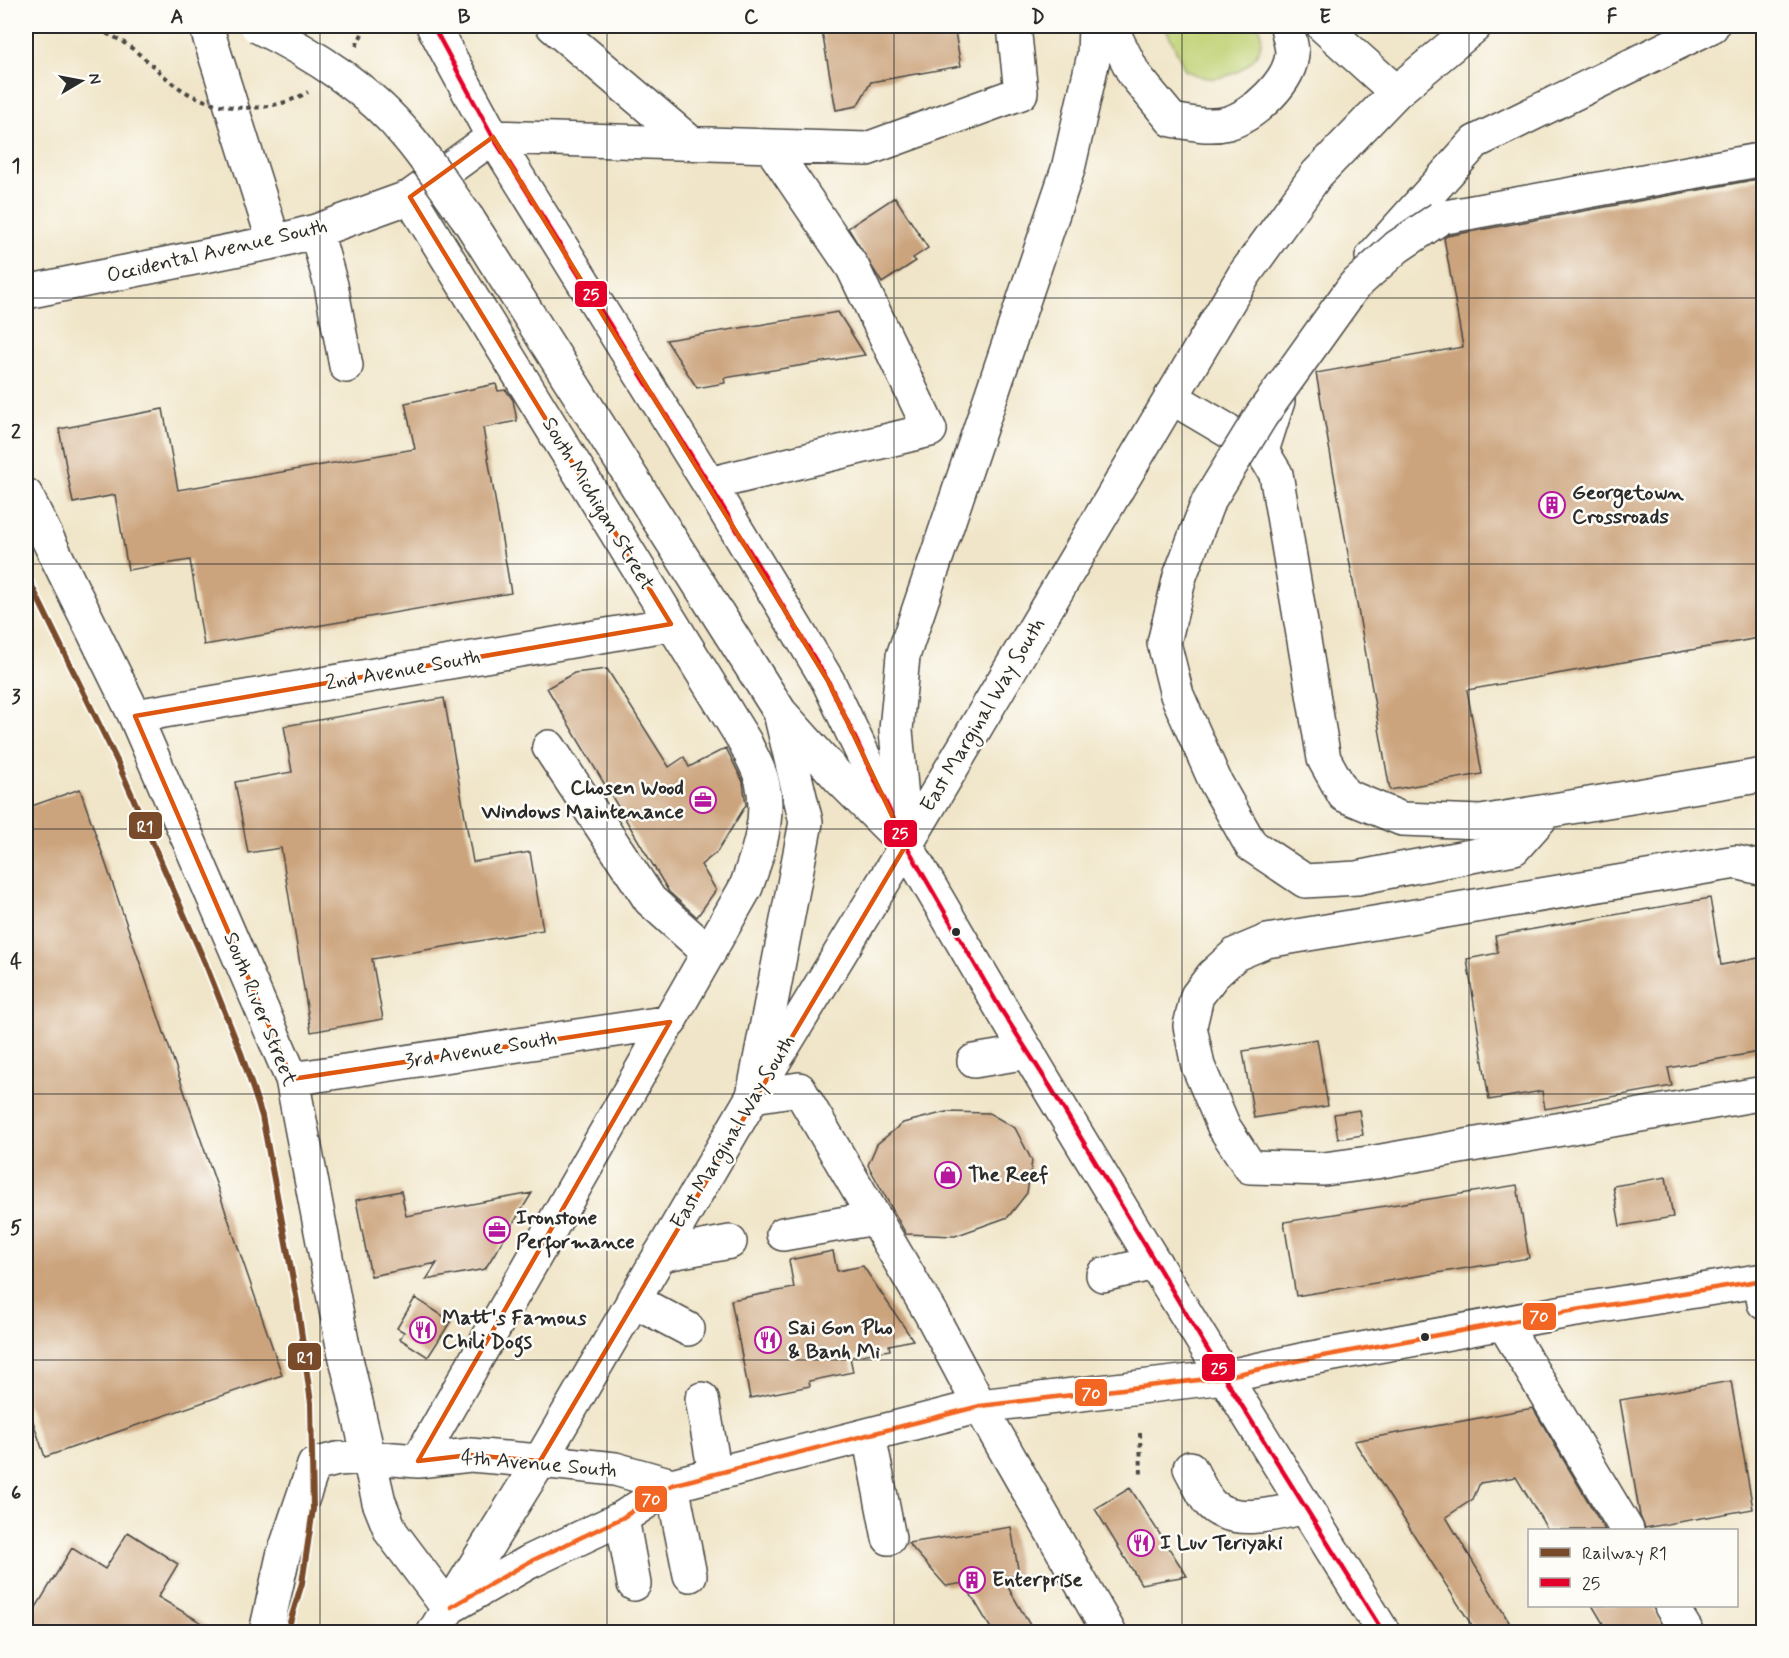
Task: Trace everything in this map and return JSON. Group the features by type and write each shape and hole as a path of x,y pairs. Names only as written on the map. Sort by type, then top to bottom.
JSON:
{"main road":[{"path":"206,26 274,242"},
{"path":"257,26 332,68 376,104 408,136 468,219 780,712 839,778 906,845"},
{"path":"433,26 493,137 709,483 828,681 906,845 1000,1008 1224,1377 1383,1632"},
{"path":"553,26 691,143"},
{"path":"493,137 867,149 1021,93 1014,26"},
{"path":"906,845 896,730 903,656 1068,169 1094,55 1095,26"},
{"path":"1110,26 1134,74 1172,120 1205,126 1230,123 1259,106 1283,80 1292,54 1287,26"},
{"path":"1323,26 1396,92"},
{"name":"East Marginal Way South","path":"441,1620 540,1461 753,1096 906,845 1244,275 1317,174 1396,92 1475,26"},
{"path":"1262,451 1302,337 1475,142 1712,26"},
{"name":"Occidental Avenue South","path":"26,292 274,242 316,231 410,197 493,137"},
{"path":"709,483 930,430 853,268 770,146"},
{"path":"1547,811 1514,848 1357,878 1305,881 1251,844 1216,783 1177,695 1164,643 1180,576 1208,502 1261,416 1354,286 1397,247 1440,218 1764,159"},
{"name":"South Michigan Street","path":"410,197 745,742 762,781 764,818 760,848 746,887 709,953"},
{"path":"316,231 331,285 346,366"},
{"path":"1171,397 1262,451 1276,474 1324,759 1344,795 1402,819 1481,822 1764,775"},
{"name":"South River Street","path":"26,495 135,716 292,1079 342,1341 379,1502 391,1532 441,1620"},
{"name":"2nd Avenue South","path":"135,716 671,624"},
{"path":"780,712 806,822 753,1096 799,1089 931,1314 980,1406 1109,1632"},
{"path":"417,1461 709,953 650,900 549,747"},
{"path":"1764,869 1736,862 1267,941 1236,954 1213,975 1197,996 1190,1026 1198,1066 1224,1127 1250,1167 1324,1169 1376,1162 1764,1093"},
{"name":"3rd Avenue South","path":"292,1079 670,1022"},
{"path":"974,1061 1028,1052"},
{"path":"783,1234 875,1218"},
{"path":"660,1256 730,1242"},
{"path":"1103,1275 1155,1263"},
{"path":"441,1620 529,1562 622,1518 672,1485 980,1406 1224,1377 1301,1360 1504,1324 1762,1288"},
{"path":"633,1300 688,1329"},
{"path":"1504,1324 1625,1529"},
{"path":"702,1399 715,1474"},
{"path":"869,1435 889,1538"},
{"name":"4th Avenue South","path":"266,1632 283,1556 314,1465 337,1459 368,1457 417,1461 470,1455 615,1469 672,1485"},
{"path":"1190,1468 1208,1501 1220,1512 1258,1518 1305,1507"},
{"path":"672,1485 690,1575"},
{"path":"622,1518 634,1584"},
{"path":"1672,1607 1687,1632"}],"path":[{"path":"354,52 366,26"},
{"path":"26,27 83,29 109,35 129,46 182,89 203,100 228,107 249,109 277,104 314,88"},
{"path":"1140,1432 1141,1477"}],"highlighted area":[{"path":"493,137 828,681 906,845 540,1461 470,1455 418,1461 670,1022 292,1079 135,716 671,624 410,197"}],"green space":[{"path":"1165,26 1259,26 1260,47 1248,64 1239,71 1218,78 1204,77 1185,70"}],"building":[{"path":"821,26 954,26 961,66 871,82 857,106 836,110"},
{"name":"Georgetown Crossroads","path":"1764,178 1764,637 1467,690 1482,774 1390,790 1316,373 1463,347 1444,238 1447,236"},
{"path":"895,197 928,248 913,258 916,261 882,283 848,228"},
{"path":"838,312 865,355 724,378 725,383 697,388 666,340"},
{"path":"496,384 498,391 506,390 513,400 517,421 483,428 511,593 204,645 190,560 128,570 115,495 73,503 59,429 163,409 178,490 415,449 405,403"},
{"path":"607,669 669,767 684,757 689,767 726,748 743,782 746,805 717,852 701,865 716,890 697,917 669,892 547,688 574,673"},
{"path":"444,698 473,862 530,852 543,930 372,959 383,1019 311,1032 281,848 248,853 235,782 292,772 284,726"},
{"path":"80,789 282,1375 45,1457 26,1401 26,808"},
{"path":"1710,898 1721,965 1764,957 1764,1051 1668,1068 1672,1086 1545,1109 1542,1091 1489,1100 1467,959 1498,953 1495,936"},
{"path":"1317,1039 1328,1106 1254,1118 1243,1051"},
{"path":"1359,1110 1363,1135 1338,1139 1334,1114"},
{"name":"The Reef","path":"946,1112 989,1113 1015,1128 1032,1161 1027,1193 1008,1217 955,1236 906,1234 868,1165 877,1144 903,1123"},
{"path":"1666,1177 1673,1217 1620,1226 1613,1186"},
{"path":"1517,1185 1529,1258 1296,1296 1284,1222"},
{"path":"401,1191 406,1216 532,1193 485,1269 426,1280 437,1263 371,1276 356,1200"},
{"path":"833,1251 837,1271 863,1266 913,1340 889,1345 890,1350 850,1357 853,1372 809,1381 810,1386 750,1398 731,1300 794,1288 789,1260"},
{"name":"Matt's Famous Chili Dogs","path":"415,1298 451,1321 428,1357 400,1339 404,1332 397,1328"},
{"path":"1731,1381 1753,1509 1645,1528 1640,1516 1620,1400"},
{"path":"1533,1408 1604,1529 1547,1529 1516,1477 1480,1483 1473,1499 1446,1517 1515,1632 1476,1632 1354,1441"},
{"name":"I Luv Teriyaki","path":"1130,1488 1187,1576 1141,1584 1095,1509"},
{"name":"Enterprise","path":"1011,1527 1019,1575 1002,1577 1034,1632 993,1632 964,1583 946,1586 908,1543"},
{"path":"128,1532 178,1564 158,1597 217,1632 26,1632 26,1624 72,1548 105,1569"},
{"path":"1593,1607 1653,1607 1665,1632 1608,1632"}],"rail line":[{"name":"R1","path":"26,574 117,761 206,965 241,1053 262,1116 297,1301 311,1403 313,1509 302,1583 287,1632"}],"transit line":[{"name":"25","path":"433,26 493,137 709,484 828,681 906,845 1000,1008 1051,1088 1224,1377 1383,1632"},
{"name":"70","path":"451,1607 529,1562 622,1518 672,1485 980,1406 1224,1377 1301,1360 1564,1312 1764,1280"}],"place":[{"name":"Georgetown Crossroads","path":"1552,505"},
{"name":"Chosen Wood Windows Maintenance","path":"703,800"},
{"name":"The Reef","path":"948,1175"},
{"name":"Ironstone Performance","path":"497,1230"},
{"name":"Matt's Famous Chili Dogs","path":"423,1330"},
{"name":"Sai Gon Pho & Banh Mi","path":"768,1340"},
{"name":"I Luv Teriyaki","path":"1141,1543"},
{"name":"Enterprise","path":"972,1580"}]}
